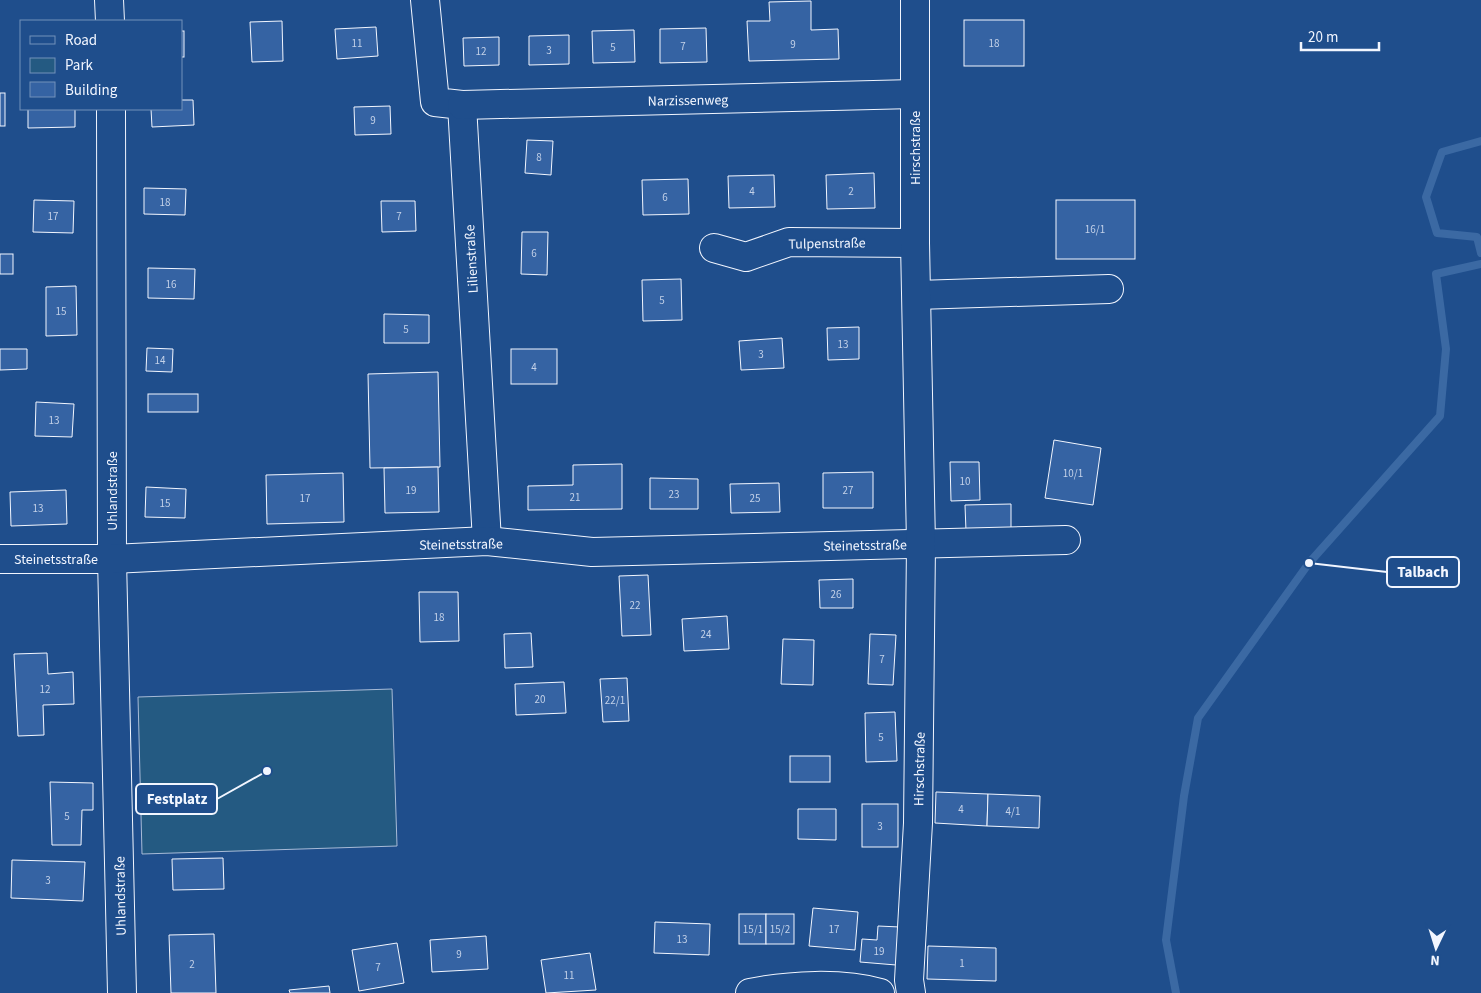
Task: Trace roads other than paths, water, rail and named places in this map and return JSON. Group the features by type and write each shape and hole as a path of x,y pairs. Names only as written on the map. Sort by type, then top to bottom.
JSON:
{"street":[{"path":"110,0 110,20"},
{"path":"425,0 435,102 462,105"},
{"name":"Hirschstraße","path":"911,993 909,980 918,823 921,544 915,243 915,0"},
{"name":"Narzissenweg","path":"462,105 914,94"},
{"name":"Lilienstraße","path":"462,105 487,541"},
{"name":"Uhlandstraße","path":"111,110 112,558 122,993"},
{"name":"Tulpenstraße","path":"714,248 746,257 788,242 915,243"},
{"path":"917,295 1109,289"},
{"path":"921,544 1066,540"},
{"name":"Steinetsstraße","path":"0,560 112,558 487,541 592,552 921,544"},
{"path":"750,993 777,988 861,988 880,993"}],"waterway":[{"path":"1481,141 1442,152 1426,197 1437,233 1477,237 1481,253"},
{"path":"1176,993 1166,940 1184,796 1198,718 1309,563 1440,416 1446,349 1436,274 1481,264"}],"place":[{"name":"Talbach","path":"1309,563"},
{"name":"Festplatz","path":"267,771"}]}
